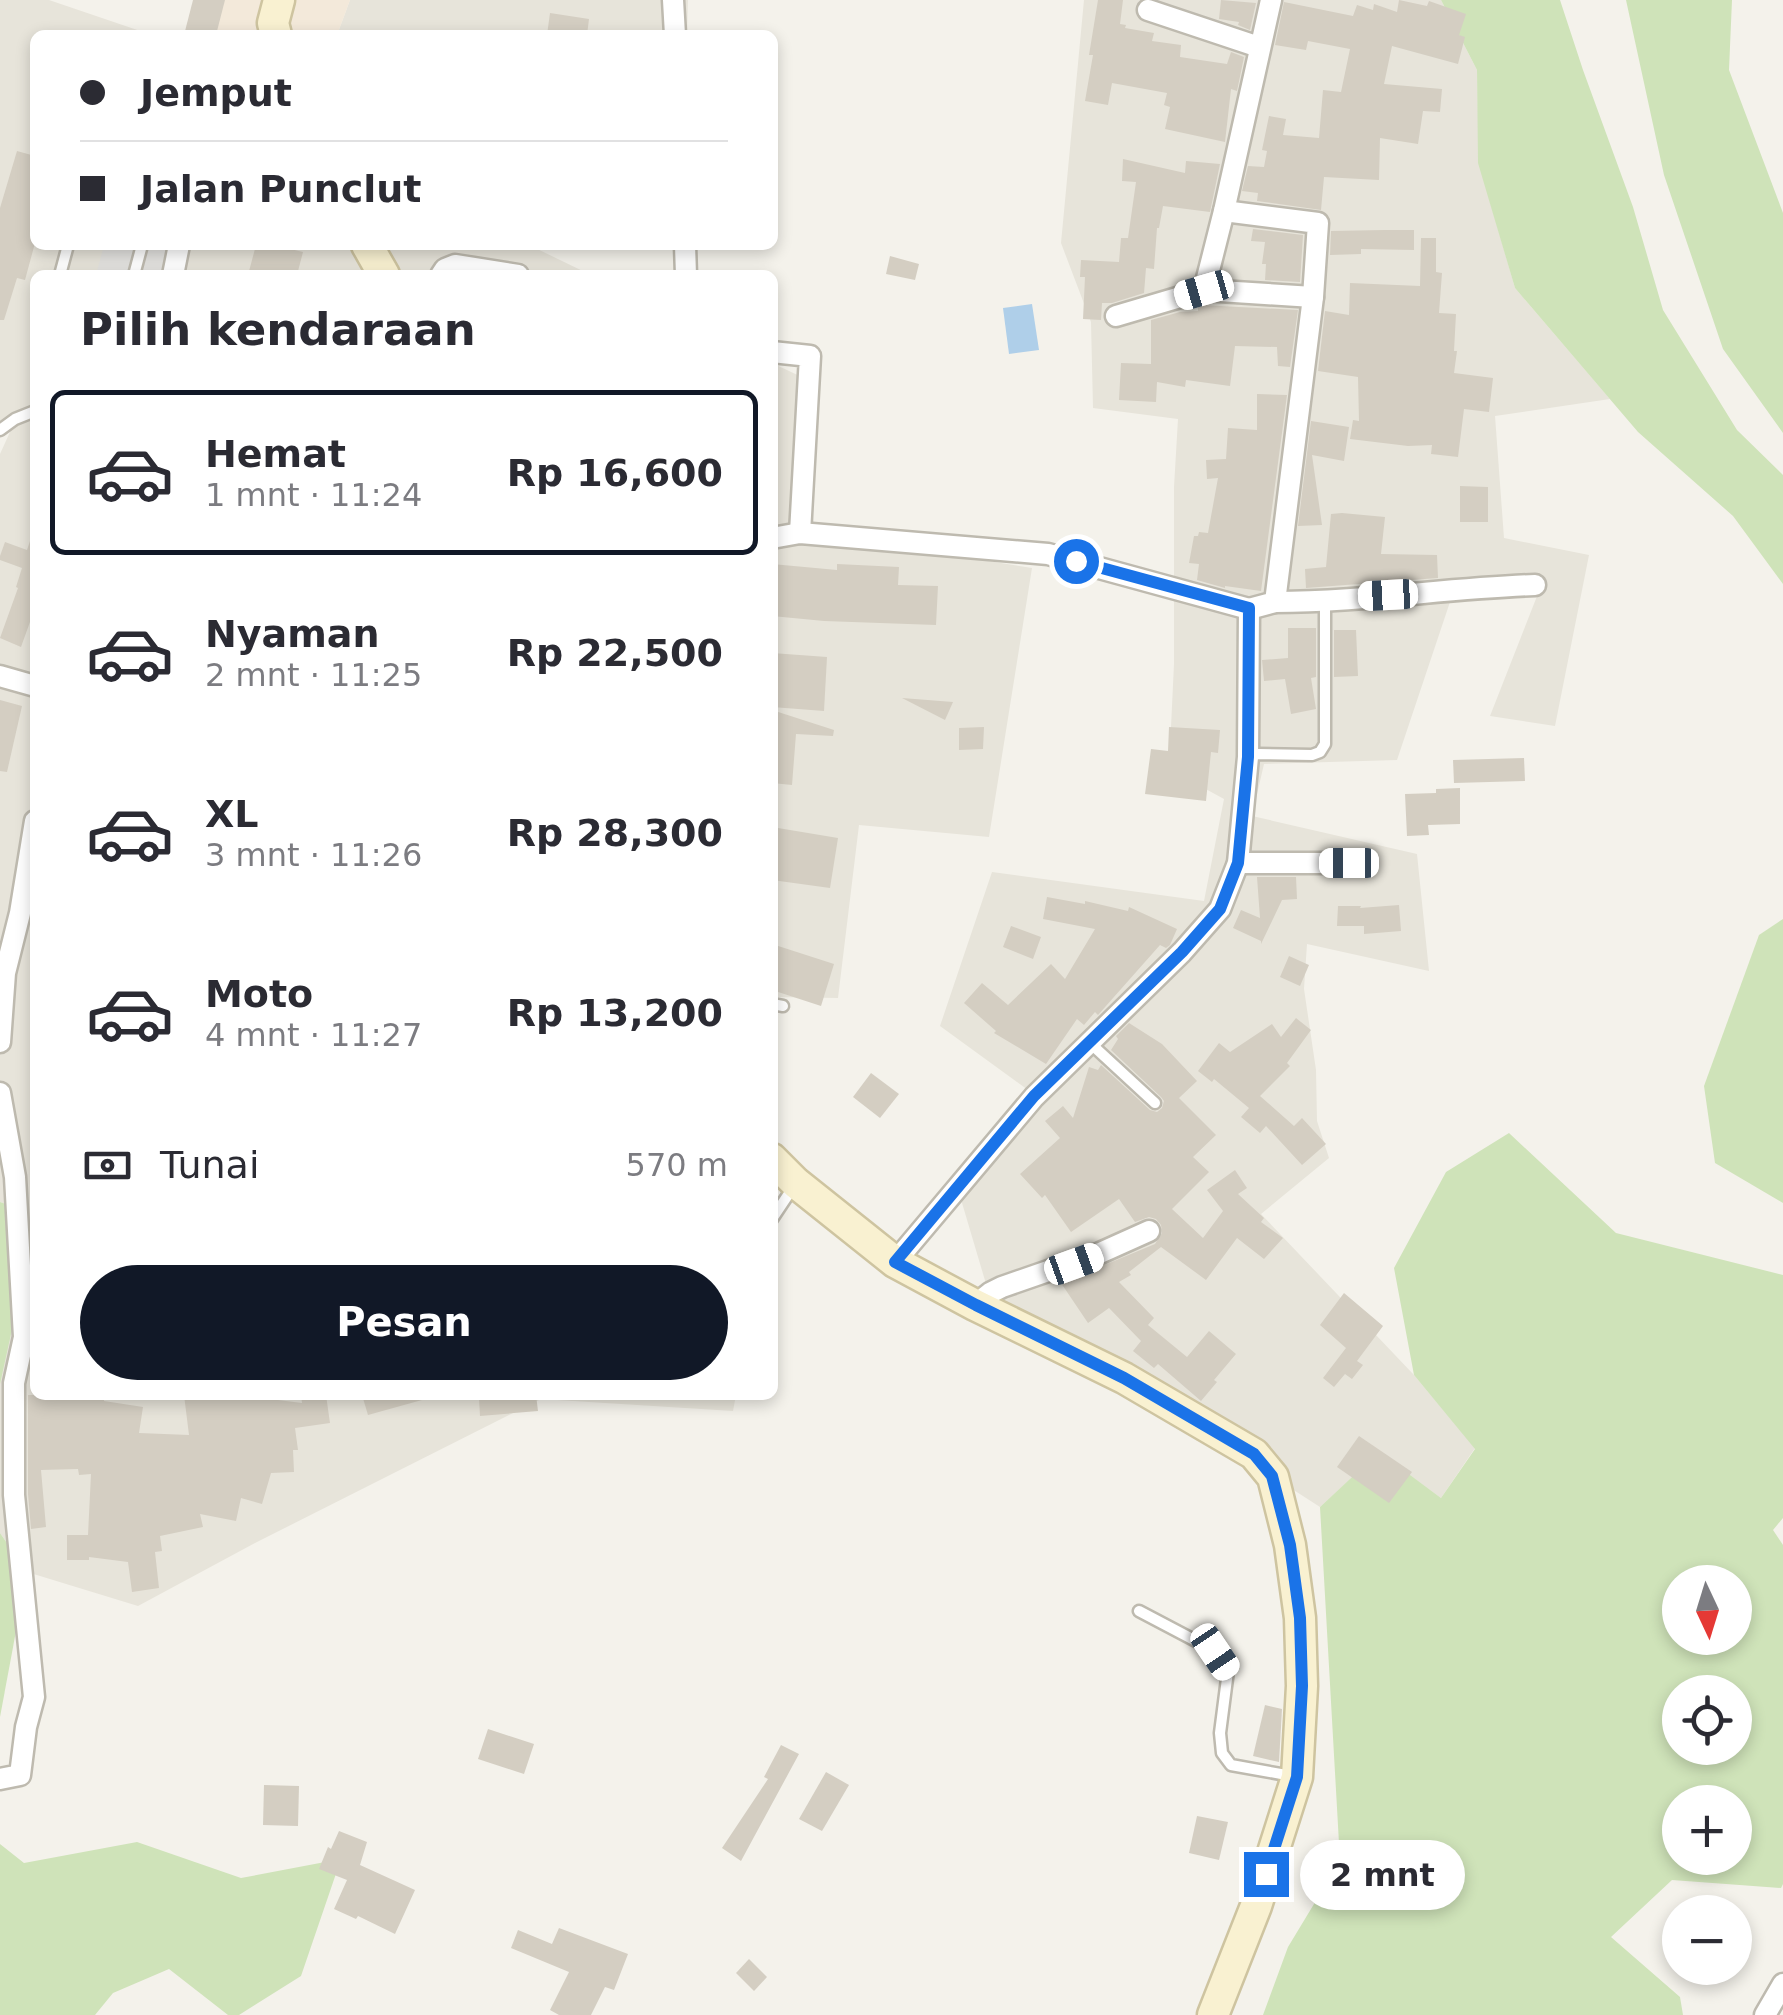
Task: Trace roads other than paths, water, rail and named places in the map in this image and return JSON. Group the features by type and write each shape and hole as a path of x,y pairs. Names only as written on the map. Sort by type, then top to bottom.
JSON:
{"main road":[{"path":"778,1164 895,1262 1124,1378 1254,1454 1272,1476 1290,1545 1300,1618 1302,1686 1297,1777 1256,1906 1213,2015"}],"street":[{"path":"673,0 675,30"},
{"path":"1204,290 1271,0"},
{"path":"1148,10 1260,47"},
{"path":"1224,211 1318,223 1313,298 1275,602"},
{"path":"445,270 455,265 486,270"},
{"path":"1116,316 1204,290 1313,298"},
{"path":"778,352 810,356 800,533"},
{"path":"778,537 800,533 1048,554 1249,608 1275,602 1536,585"},
{"path":"895,1262 1034,1096 1182,952 1220,909 1238,863 1248,757 1249,608"},
{"path":"0,676 30,685"},
{"path":"0,1042 2,973 20,913 30,852"},
{"path":"1238,863 1349,863"},
{"path":"0,1093 15,1177 30,1337 14,1383 14,1496 34,1697 20,1775 0,1779"},
{"path":"976,1305 1002,1287 1100,1254 1149,1231"},
{"path":"1765,2015 1783,1984"}],"lane":[{"path":"0,430 30,413"},
{"path":"1248,757 1312,755 1325,744 1325,601"},
{"path":"1090,1043 1155,1103"},
{"path":"778,1210 796,1183"},
{"path":"1139,1612 1215,1652 1228,1671 1220,1733 1222,1753 1231,1765 1297,1777"}],"water":[{"path":"1032,304 1039,350 1009,354 1003,308"}]}
